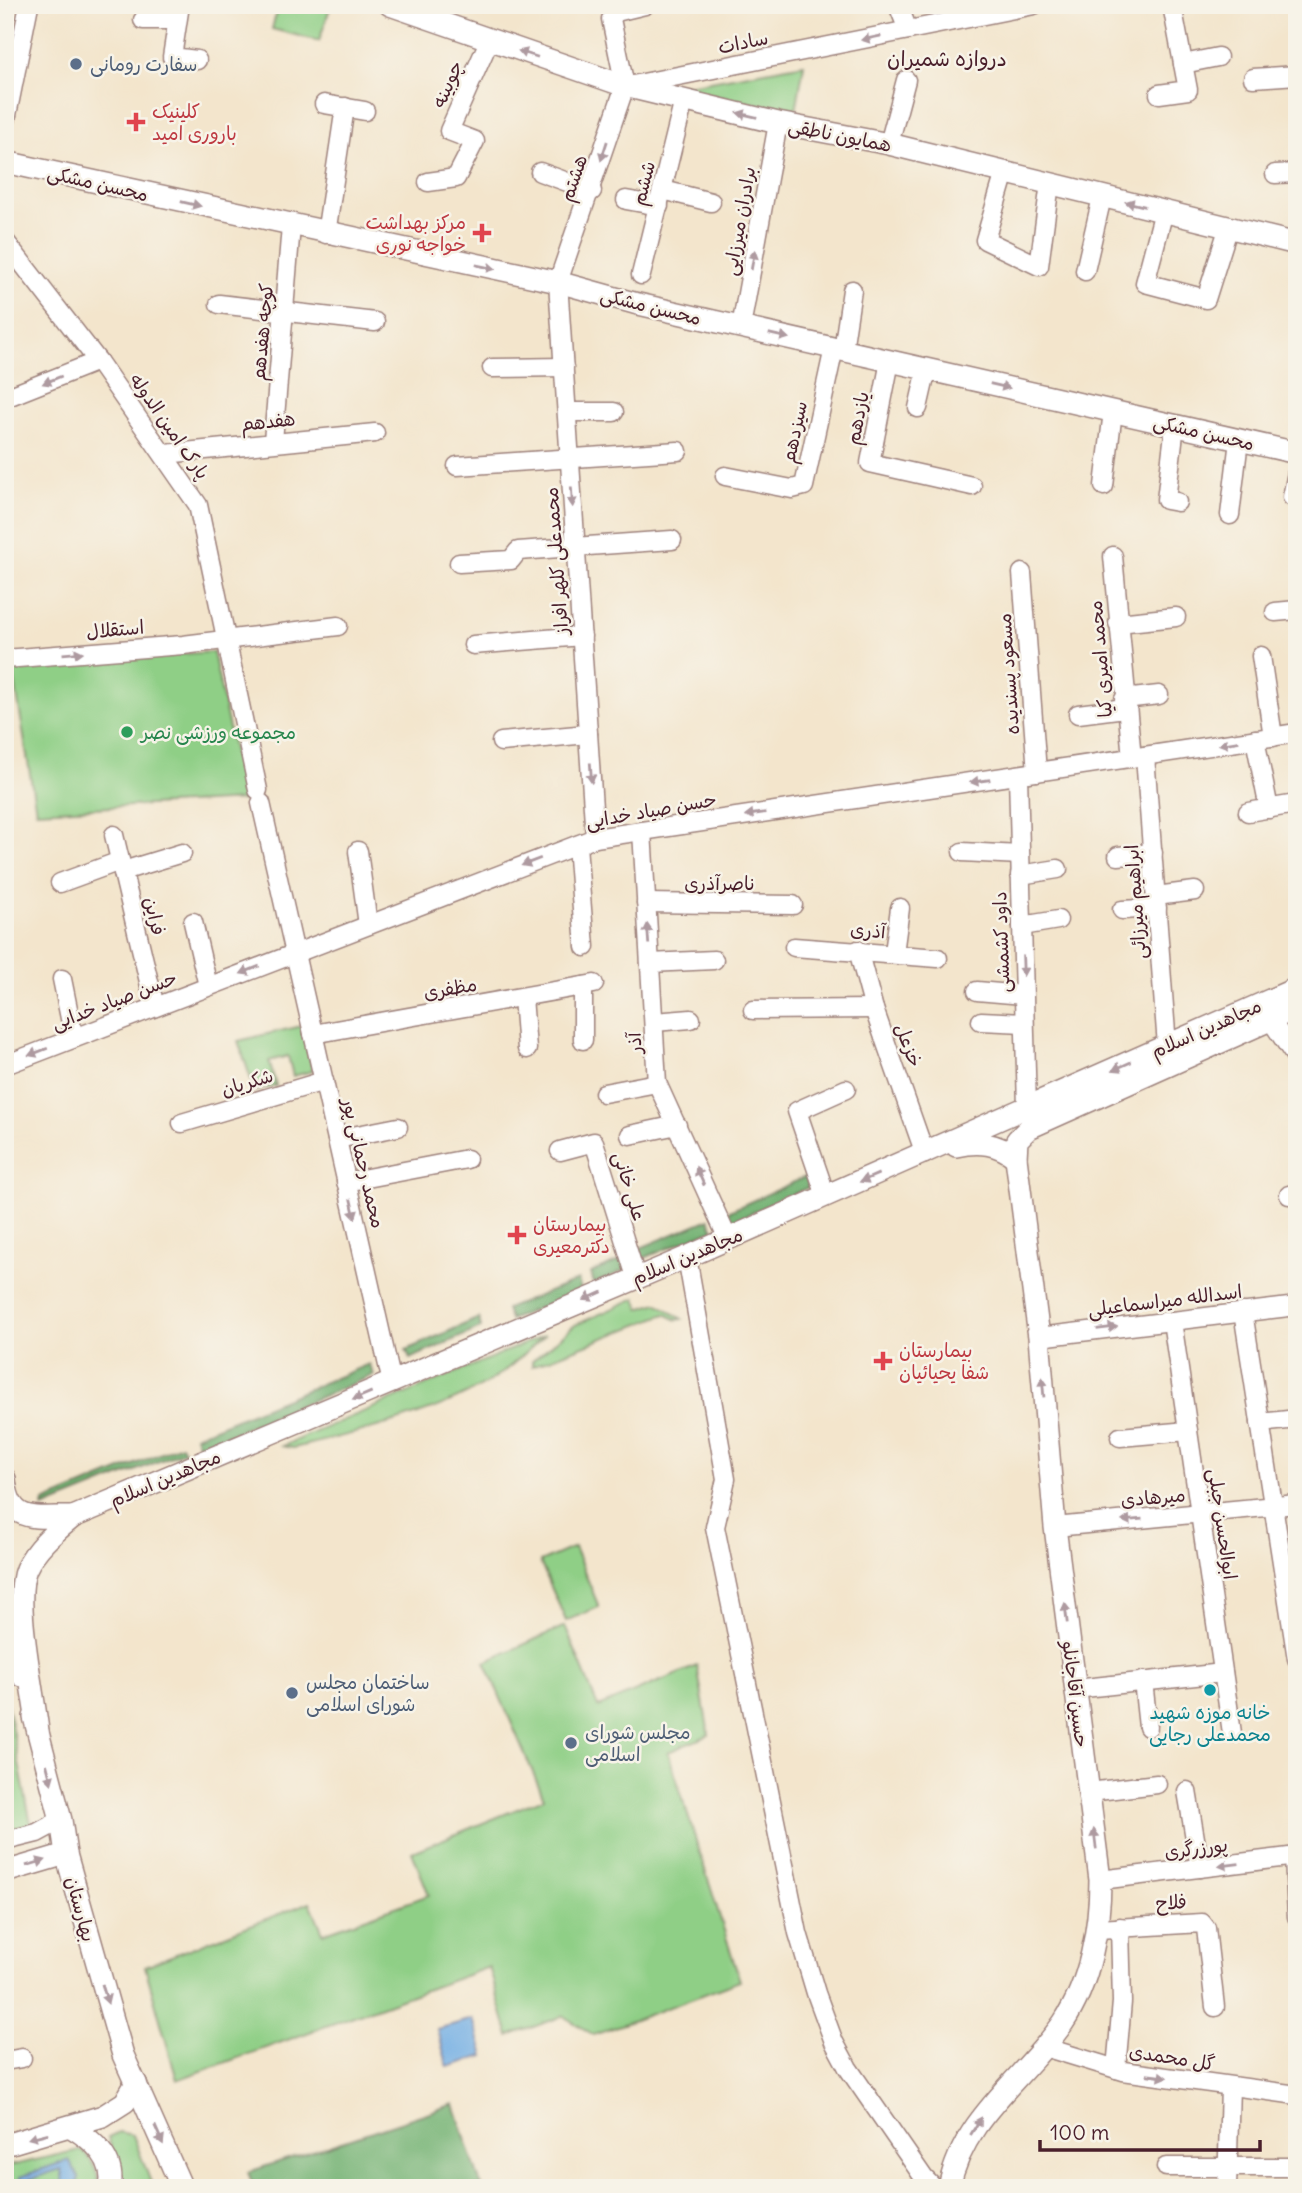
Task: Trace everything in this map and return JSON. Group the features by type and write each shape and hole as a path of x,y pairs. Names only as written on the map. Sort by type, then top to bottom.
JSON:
{"main road":[{"name":"همایون ناطقی","path":"390,5 419,11 489,41 625,86 778,123 1005,172 1297,244"},
{"name":"محسن مشکی","path":"5,162 326,234 558,282 741,327 1297,453"},
{"name":"مجاهدین اسلام","path":"1028,1118 1167,1046 1297,988"},
{"name":"مجاهدین اسلام","path":"74,1517 925,1154 1028,1118 1297,1008"},
{"path":"1016,1158 1017,1140 1028,1118"},
{"path":"925,1154 969,1143 987,1143 1005,1149 1016,1158"},
{"name":"حسین آقاجانلو","path":"949,2188 960,2152 982,2116 1044,2047 1070,2007 1098,1928 1100,1880 1055,1527 1039,1337 1016,1158"},
{"path":"5,1479 9,1503 18,1512 26,1516 74,1517"},
{"name":"بهارستان","path":"38,1731 22,1601 23,1578 37,1551 74,1517"},
{"name":"بهارستان","path":"5,1614 61,1820 66,1854 123,2055 183,2188"},
{"path":"5,1872 66,1854"},
{"path":"5,2144 103,2116 125,2102 136,2083"},
{"path":"71,2127 92,2139 106,2158 110,2188"}],"street":[{"path":"5,125 14,33 29,5"},
{"path":"625,86 611,19 616,12 645,5"},
{"path":"898,5 908,30"},
{"name":"سادات","path":"625,86 1034,5"},
{"path":"1159,94 1188,90 1172,5"},
{"path":"143,20 178,13 172,57 197,60"},
{"name":"چوبینه","path":"428,181 456,178 475,141 449,131 489,41"},
{"path":"1183,64 1218,57"},
{"path":"1253,78 1297,75"},
{"path":"889,145 906,80"},
{"name":"هشتم","path":"558,282 592,191 625,86"},
{"name":"ششم","path":"641,275 684,100"},
{"path":"324,104 365,111"},
{"path":"326,234 345,107"},
{"name":"برادران میرزایی","path":"741,327 778,123"},
{"path":"540,172 592,191"},
{"path":"1005,172 985,240 1039,266 1050,183"},
{"path":"1275,174 1297,173"},
{"path":"1085,271 1102,197"},
{"path":"626,200 661,198 711,202"},
{"path":"1164,211 1145,283 1206,299 1229,226"},
{"name":"کوچه هفدهم","path":"272,441 286,312 291,226"},
{"name":"پارک امین الدوله","path":"5,241 99,361 198,505 294,952"},
{"name":"محمدعلی کلهر افراز","path":"558,282 595,838"},
{"path":"839,349 852,290"},
{"path":"219,304 375,322"},
{"name":"سیزدهم","path":"725,476 792,489 804,486 839,349"},
{"path":"5,398 99,361"},
{"name":"یازدهم","path":"890,361 870,463 972,486"},
{"path":"492,368 564,367"},
{"path":"918,408 927,369"},
{"path":"1104,486 1113,411"},
{"path":"567,412 614,412"},
{"path":"1174,425 1166,500 1177,502"},
{"name":"هفدهم","path":"165,454 272,441 375,433"},
{"path":"1230,515 1239,440"},
{"path":"457,466 678,451"},
{"path":"1292,497 1297,473"},
{"path":"459,563 511,560 518,551 672,540"},
{"name":"محمد امیری کیا","path":"1113,556 1124,704 1139,757"},
{"name":"مسعود پسندیده","path":"1022,573 1037,772"},
{"path":"1275,612 1297,610"},
{"path":"1118,623 1176,617"},
{"name":"استقلال","path":"5,659 338,626"},
{"path":"473,645 582,636"},
{"path":"1261,656 1269,809"},
{"path":"1078,713 1159,695"},
{"name":"حسن صیاد خدایی","path":"5,1065 595,838 1297,733"},
{"path":"501,742 588,734"},
{"name":"ابراهیم میرزائی","path":"1139,757 1153,853 1167,1046"},
{"name":"داود کشمشی","path":"1018,775 1028,1118"},
{"path":"1248,812 1296,804"},
{"name":"آذر","path":"642,831 657,1083 728,1239"},
{"name":"فراین","path":"114,835 155,1007"},
{"path":"577,845 585,947"},
{"path":"358,851 368,925"},
{"path":"962,852 1020,855"},
{"path":"60,883 182,853"},
{"path":"1118,856 1153,853"},
{"path":"1020,875 1058,869"},
{"path":"1122,910 1195,891"},
{"name":"ناصرآذری","path":"646,903 793,905"},
{"path":"894,953 900,908"},
{"path":"1022,926 1058,920"},
{"path":"193,922 208,986"},
{"name":"آذری","path":"794,947 938,958"},
{"name":"خزعل","path":"858,950 874,1009 925,1154"},
{"name":"محمد رحمانی پور","path":"294,952 392,1383"},
{"path":"650,963 714,960"},
{"path":"62,979 74,1038"},
{"name":"مظفری","path":"313,1034 588,985 583,1041"},
{"path":"977,991 1023,995"},
{"path":"523,997 527,1049"},
{"path":"752,1010 874,1009"},
{"path":"654,1022 691,1019"},
{"path":"1270,1019 1297,1059"},
{"path":"981,1021 1024,1023"},
{"name":"شکریان","path":"183,1123 324,1081"},
{"path":"604,1093 657,1083"},
{"path":"826,1196 797,1111 846,1089"},
{"path":"630,1135 677,1125"},
{"path":"337,1139 398,1127"},
{"name":"علی خانی","path":"559,1151 594,1142 636,1277"},
{"path":"346,1182 467,1159"},
{"path":"687,1257 726,1479 715,1527 797,1933 834,2042 879,2115 934,2188"},
{"name":"اسدالله میراسماعیلی","path":"1039,1337 1297,1306"},
{"path":"1243,1312 1297,1658"},
{"name":"ابوالحسن جبلی","path":"1172,1321 1231,1732"},
{"path":"1260,1423 1297,1419"},
{"path":"1120,1437 1188,1431"},
{"name":"میرهادی","path":"1055,1527 1297,1504"},
{"path":"1075,1689 1223,1673"},
{"path":"1143,1681 1148,1727"},
{"path":"1089,1792 1157,1784"},
{"path":"1187,1791 1200,1868"},
{"path":"5,1841 37,1833 61,1820"},
{"path":"1296,1857 1297,1917"},
{"name":"پورزرگری","path":"1100,1880 1296,1857"},
{"name":"فلاح","path":"1098,1928 1196,1921 1205,1925 1215,2007"},
{"path":"1116,2069 1122,2001 1120,1927"},
{"name":"گل محمدی","path":"1044,2047 1116,2069 1297,2095"},
{"path":"1227,2188 1230,2087"},
{"path":"1166,2167 1297,2168"}],"green space":[{"path":"278,5 331,5 319,41 272,29"},
{"path":"804,64 796,111 672,88"},
{"name":"مجموعه ورزشی نصر","path":"213,652 244,800 36,811 12,664"},
{"path":"301,1026 313,1071 293,1076 288,1056 269,1061 276,1086 255,1091 238,1041"},
{"path":"805,1177 809,1187 727,1224 723,1214"},
{"path":"709,1219 714,1229 642,1259 638,1249"},
{"path":"626,1258 627,1269 594,1284 591,1273"},
{"path":"578,1280 581,1290 510,1320 506,1309"},
{"path":"636,1298 640,1309 657,1303 682,1319 677,1320 665,1314 532,1366 532,1361 575,1325"},
{"path":"479,1318 481,1328 410,1359 406,1350"},
{"path":"545,1335 496,1377 449,1402 372,1429 293,1448 282,1446"},
{"path":"369,1364 374,1375 199,1447 195,1436"},
{"path":"181,1445 184,1451 43,1508 44,1502"},
{"path":"574,1547 599,1607 566,1621 540,1562"},
{"path":"565,1626 598,1707 697,1666 709,1735 668,1752 740,1981 594,2035 563,2016 509,2036 489,1967 177,2080 145,1966 310,1902 323,1933 429,1895 412,1852 544,1798 485,1662"},
{"path":"5,1694 31,1823 24,1828 5,1829"},
{"path":"454,2104 481,2185 472,2188 254,2188 248,2172"},
{"path":"119,2132 133,2135 153,2188 124,2188 108,2137"},
{"path":"79,2150 94,2166 100,2188 5,2188 5,2167"}],"water":[{"path":"473,2019 484,2056 448,2067 437,2029"},
{"path":"69,2160 79,2177 76,2188 56,2188 64,2187 61,2169 21,2182 20,2177"}],"place":[{"name":"سفارت رومانی","path":"76,64"},
{"name":"کلینیک باروری امید","path":"136,122"},
{"name":"مرکز بهداشت خواجه نوری","path":"482,233"},
{"name":"مجموعه ورزشی نصر","path":"127,732"},
{"name":"بیمارستان دکترمعیری","path":"517,1235"},
{"name":"بیمارستان شفا یحیائیان","path":"883,1361"},
{"name":"خانه موزه شهید محمدعلی رجایی","path":"1210,1690"},
{"name":"ساختمان مجلس شورای اسلامی","path":"292,1693"},
{"name":"مجلس شورای اسلامی","path":"571,1743"}],"district":[{"name":"دروازه شمیران","path":"947,59"}]}
